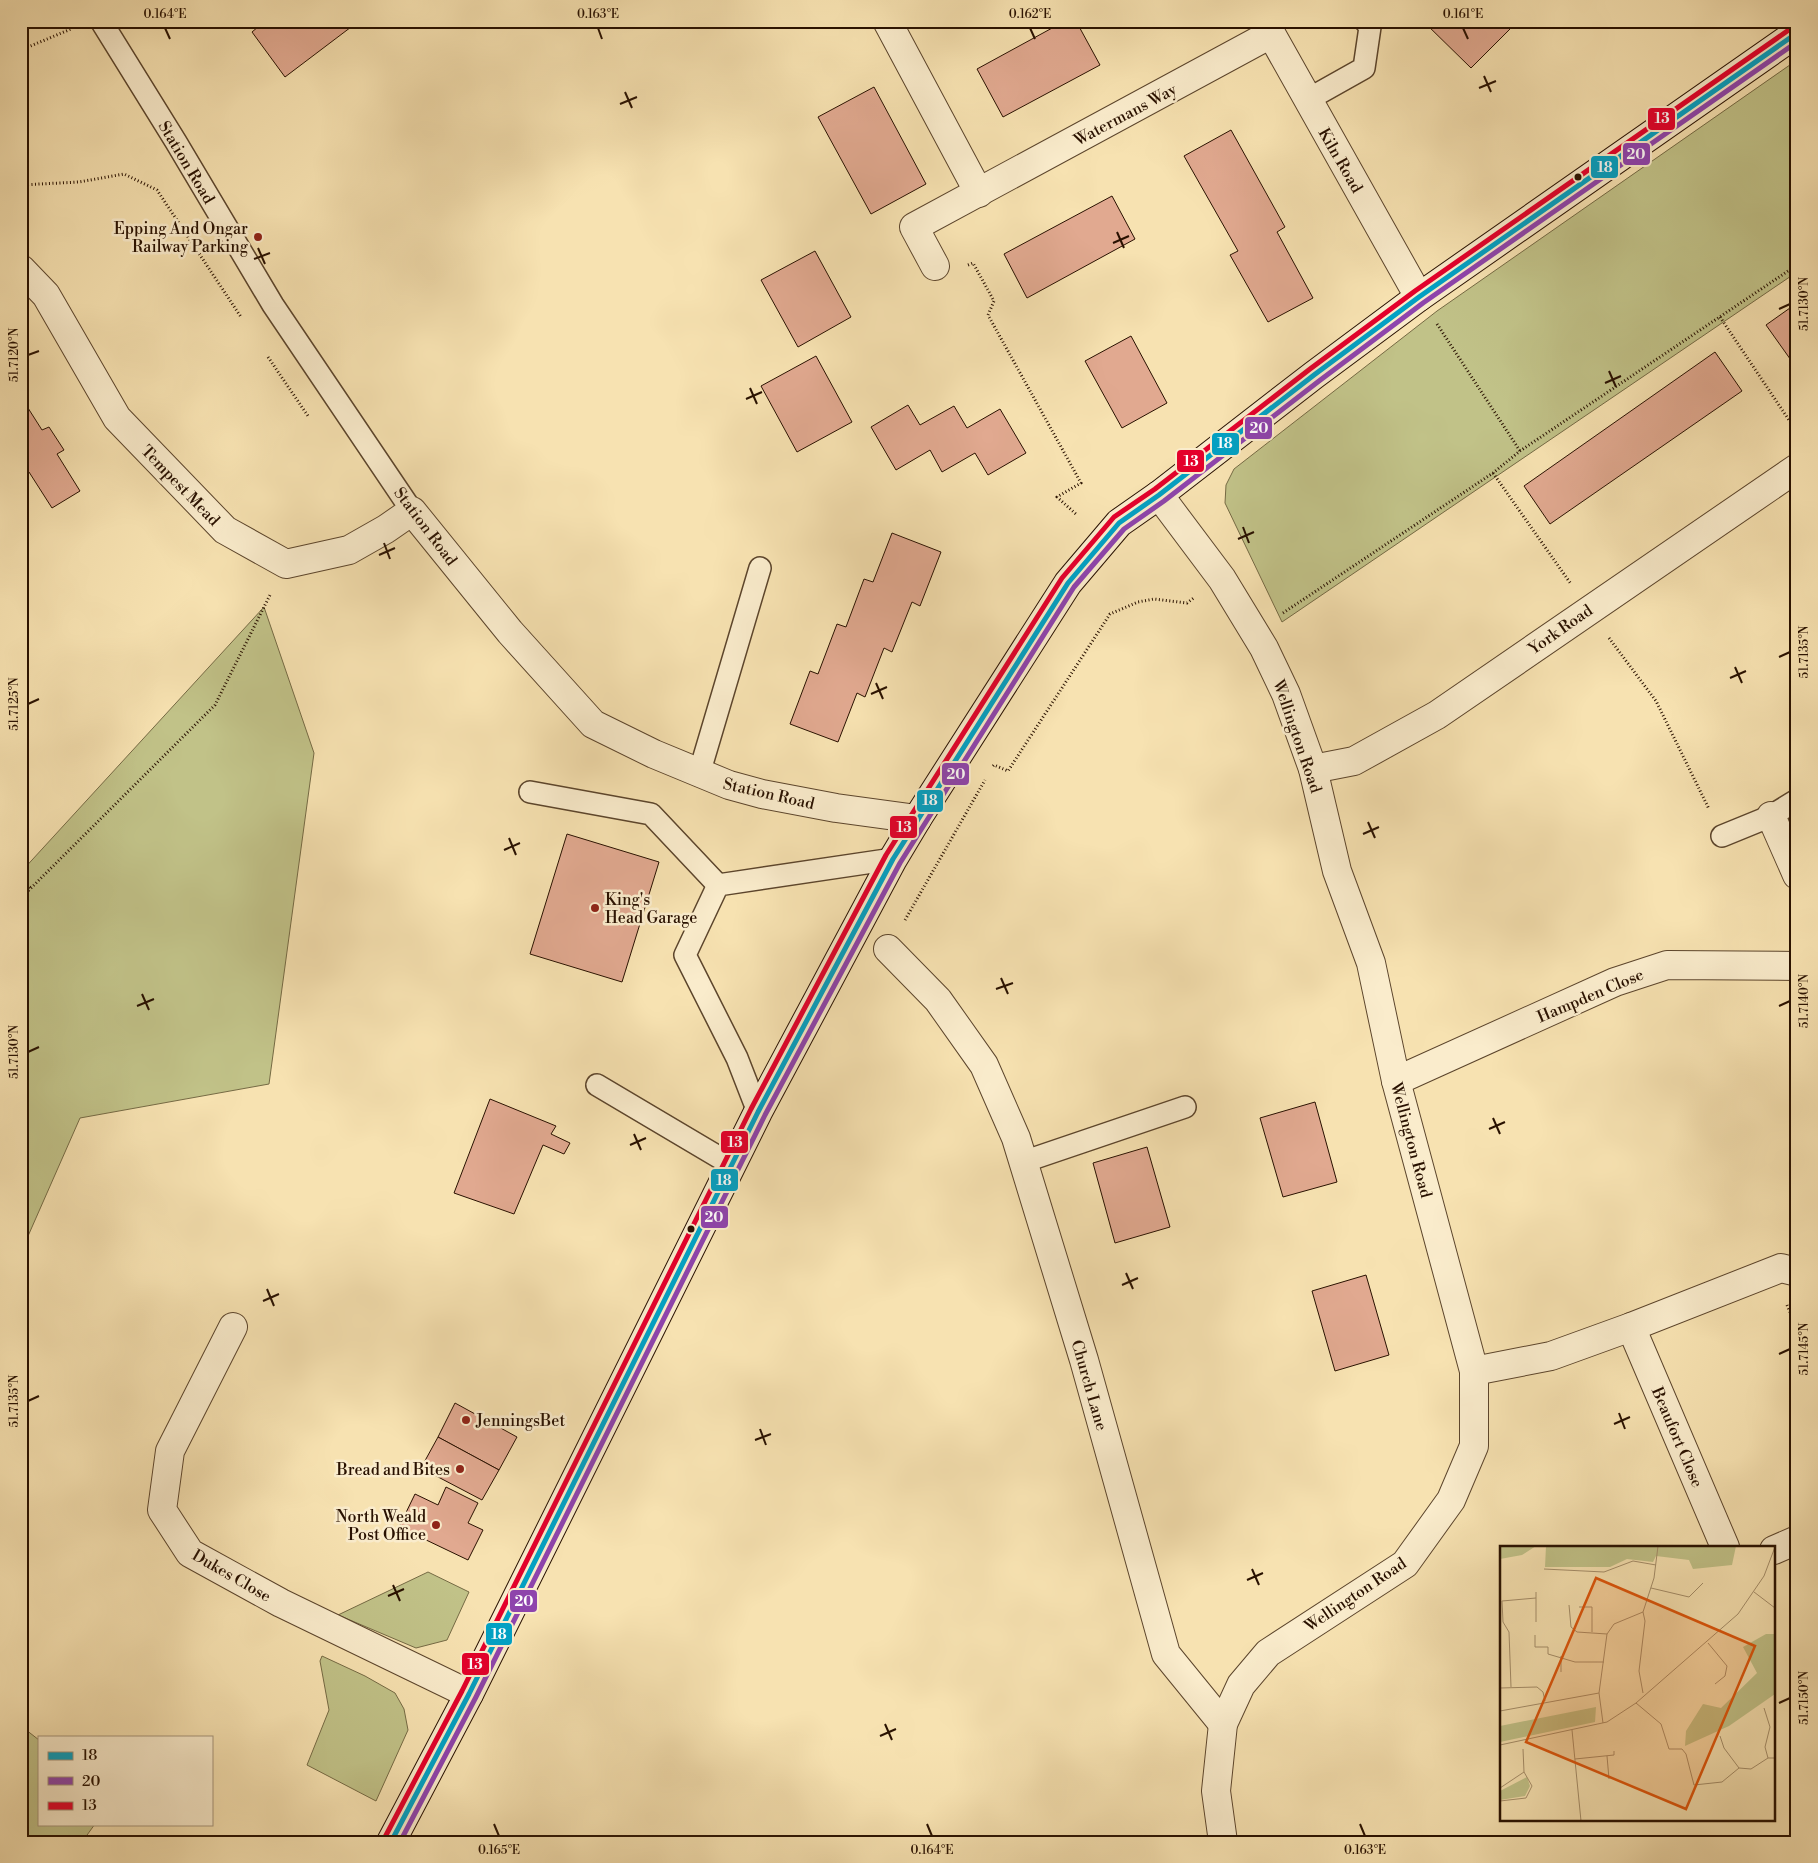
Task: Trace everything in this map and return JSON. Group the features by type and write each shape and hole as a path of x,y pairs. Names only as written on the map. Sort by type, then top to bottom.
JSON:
{"street":[{"path":"887,21 979,193"},
{"name":"Watermans Way","path":"935,266 914,227 979,193 1268,28"},
{"name":"Kiln Road","path":"1268,28 1419,297"},
{"path":"391,1842 469,1694 758,1112 893,859 1068,583 1119,523 1159,495 1314,375 1419,297 1797,33"},
{"name":"Tempest Mead","path":"21,269 46,295 117,418 224,530 286,564"},
{"name":"York Road","path":"1313,769 1354,761 1436,715 1797,468"},
{"name":"Wellington Road","path":"1159,495 1222,579 1264,648 1286,694 1313,769 1336,871 1371,963 1396,1081 1474,1371 1474,1446 1451,1500 1406,1564 1268,1653 1241,1685 1223,1724"},
{"path":"286,564 349,550 386,529 412,511"},
{"name":"Station Road","path":"412,511 510,632 593,724 699,774 729,785 762,794 836,808 917,819"},
{"path":"1771,816 1797,875"},
{"name":"Church Lane","path":"888,949 938,1000 984,1065 1016,1138 1084,1360 1166,1654 1223,1724"},
{"name":"Hampden Close","path":"1396,1081 1615,982 1667,965 1797,966"},
{"path":"1474,1371 1551,1356 1631,1327 1781,1268 1797,1272"},
{"name":"Dukes Close","path":"233,1327 170,1451 162,1510 190,1554 281,1603 469,1694"},
{"name":"Beaufort Close","path":"1631,1327 1726,1546"},
{"path":"1776,1549 1797,1540"},
{"path":"1223,1724 1216,1791 1223,1842"}],"lane":[{"name":"Station Road","path":"101,21 273,305 412,511"},
{"path":"1307,100 1364,68 1370,27 1365,21"},
{"path":"699,774 760,568"},
{"path":"530,792 651,814 718,885"},
{"path":"1722,836 1771,816 1797,800"},
{"path":"718,885 893,859"},
{"path":"718,885 685,955 737,1058 758,1112"},
{"path":"597,1085 732,1165"},
{"path":"1023,1162 1185,1107"}],"path":[{"path":"21,50 73,28"},
{"path":"21,185 79,182 124,174 157,190 243,320"},
{"path":"935,266 942,280 973,263 994,300 988,315 1081,482 1057,497 1077,515"},
{"path":"1276,618 1493,473 1520,451 1797,265"},
{"path":"1419,297 1520,451"},
{"path":"1720,316 1797,432"},
{"path":"264,352 310,420"},
{"path":"1493,473 1656,701 1722,836"},
{"path":"21,898 215,704 286,564"},
{"path":"888,949 994,764 1008,770 1110,614 1138,602 1154,599 1187,604 1197,596"},
{"path":"21,881 31,888"}],"green space":[{"path":"1797,60 1797,272 1282,622 1225,503 1226,485 1234,469 1437,311"},
{"path":"264,607 314,753 269,1084 80,1118 21,1252 21,872"},
{"path":"428,1572 469,1592 447,1640 416,1648 338,1615"},
{"path":"322,1656 365,1676 395,1693 404,1709 408,1730 376,1801 307,1765 329,1710 320,1661"},
{"path":"21,1726 38,1739 38,1826 94,1826 82,1842 21,1842"}],"building":[{"path":"265,21 359,21 285,77 252,32"},
{"path":"1065,21 1076,21 1100,65 1003,117 977,69"},
{"path":"1423,21 1518,21 1471,68"},
{"path":"874,87 926,184 871,214 818,117"},
{"path":"1231,130 1285,227 1277,232 1313,298 1268,322 1230,255 1238,251 1184,156"},
{"path":"1112,196 1135,239 1027,298 1004,254"},
{"path":"815,251 851,317 798,347 761,280"},
{"path":"1797,303 1797,361 1793,363 1766,325"},
{"path":"1131,336 1167,403 1122,428 1085,361"},
{"path":"1715,352 1742,391 1550,524 1524,486"},
{"path":"816,356 852,422 797,452 761,386"},
{"path":"21,397 42,430 49,427 64,450 57,454 80,491 52,508 29,472 21,475"},
{"path":"908,405 920,425 954,406 967,428 1000,409 1026,453 988,475 975,453 942,472 930,450 896,470 871,427"},
{"path":"892,533 941,552 920,606 912,602 892,652 884,648 865,697 857,693 838,742 790,724 810,671 818,674 837,624 846,627 864,579 873,582"},
{"name":"King's Head Garage","path":"567,834 659,862 622,982 530,954"},
{"path":"490,1099 556,1126 551,1134 570,1143 564,1154 543,1145 514,1214 454,1193"},
{"path":"1315,1102 1337,1182 1283,1197 1260,1118"},
{"path":"1147,1147 1170,1227 1115,1243 1093,1163"},
{"path":"1366,1275 1389,1355 1335,1371 1312,1291"},
{"name":"JenningsBet","path":"455,1403 517,1437 499,1470 438,1437"},
{"name":"Bread and Bites","path":"438,1437 499,1470 482,1500 421,1468"},
{"name":"North Weald Post Office","path":"446,1487 478,1503 468,1523 483,1530 468,1560 399,1527 415,1494 438,1505"}],"transit line":[{"name":"13","path":"384,1839 462,1691 751,1109 886,855 1062,578 1114,517 1155,489 1310,369 1415,291 1793,27"},
{"name":"18","path":"391,1842 469,1694 758,1112 893,859 1068,583 1119,523 1159,495 1314,375 1419,297 1797,33"},
{"name":"20","path":"400,1842 476,1697 765,1115 900,863 1074,587 1124,529 1164,501 1319,381 1423,303 1797,42"}],"place":[{"name":"Epping And Ongar Railway Parking","path":"258,237"},
{"name":"King's Head Garage","path":"595,908"},
{"name":"JenningsBet","path":"466,1420"},
{"name":"Bread and Bites","path":"460,1469"},
{"name":"North Weald Post Office","path":"436,1525"}]}
